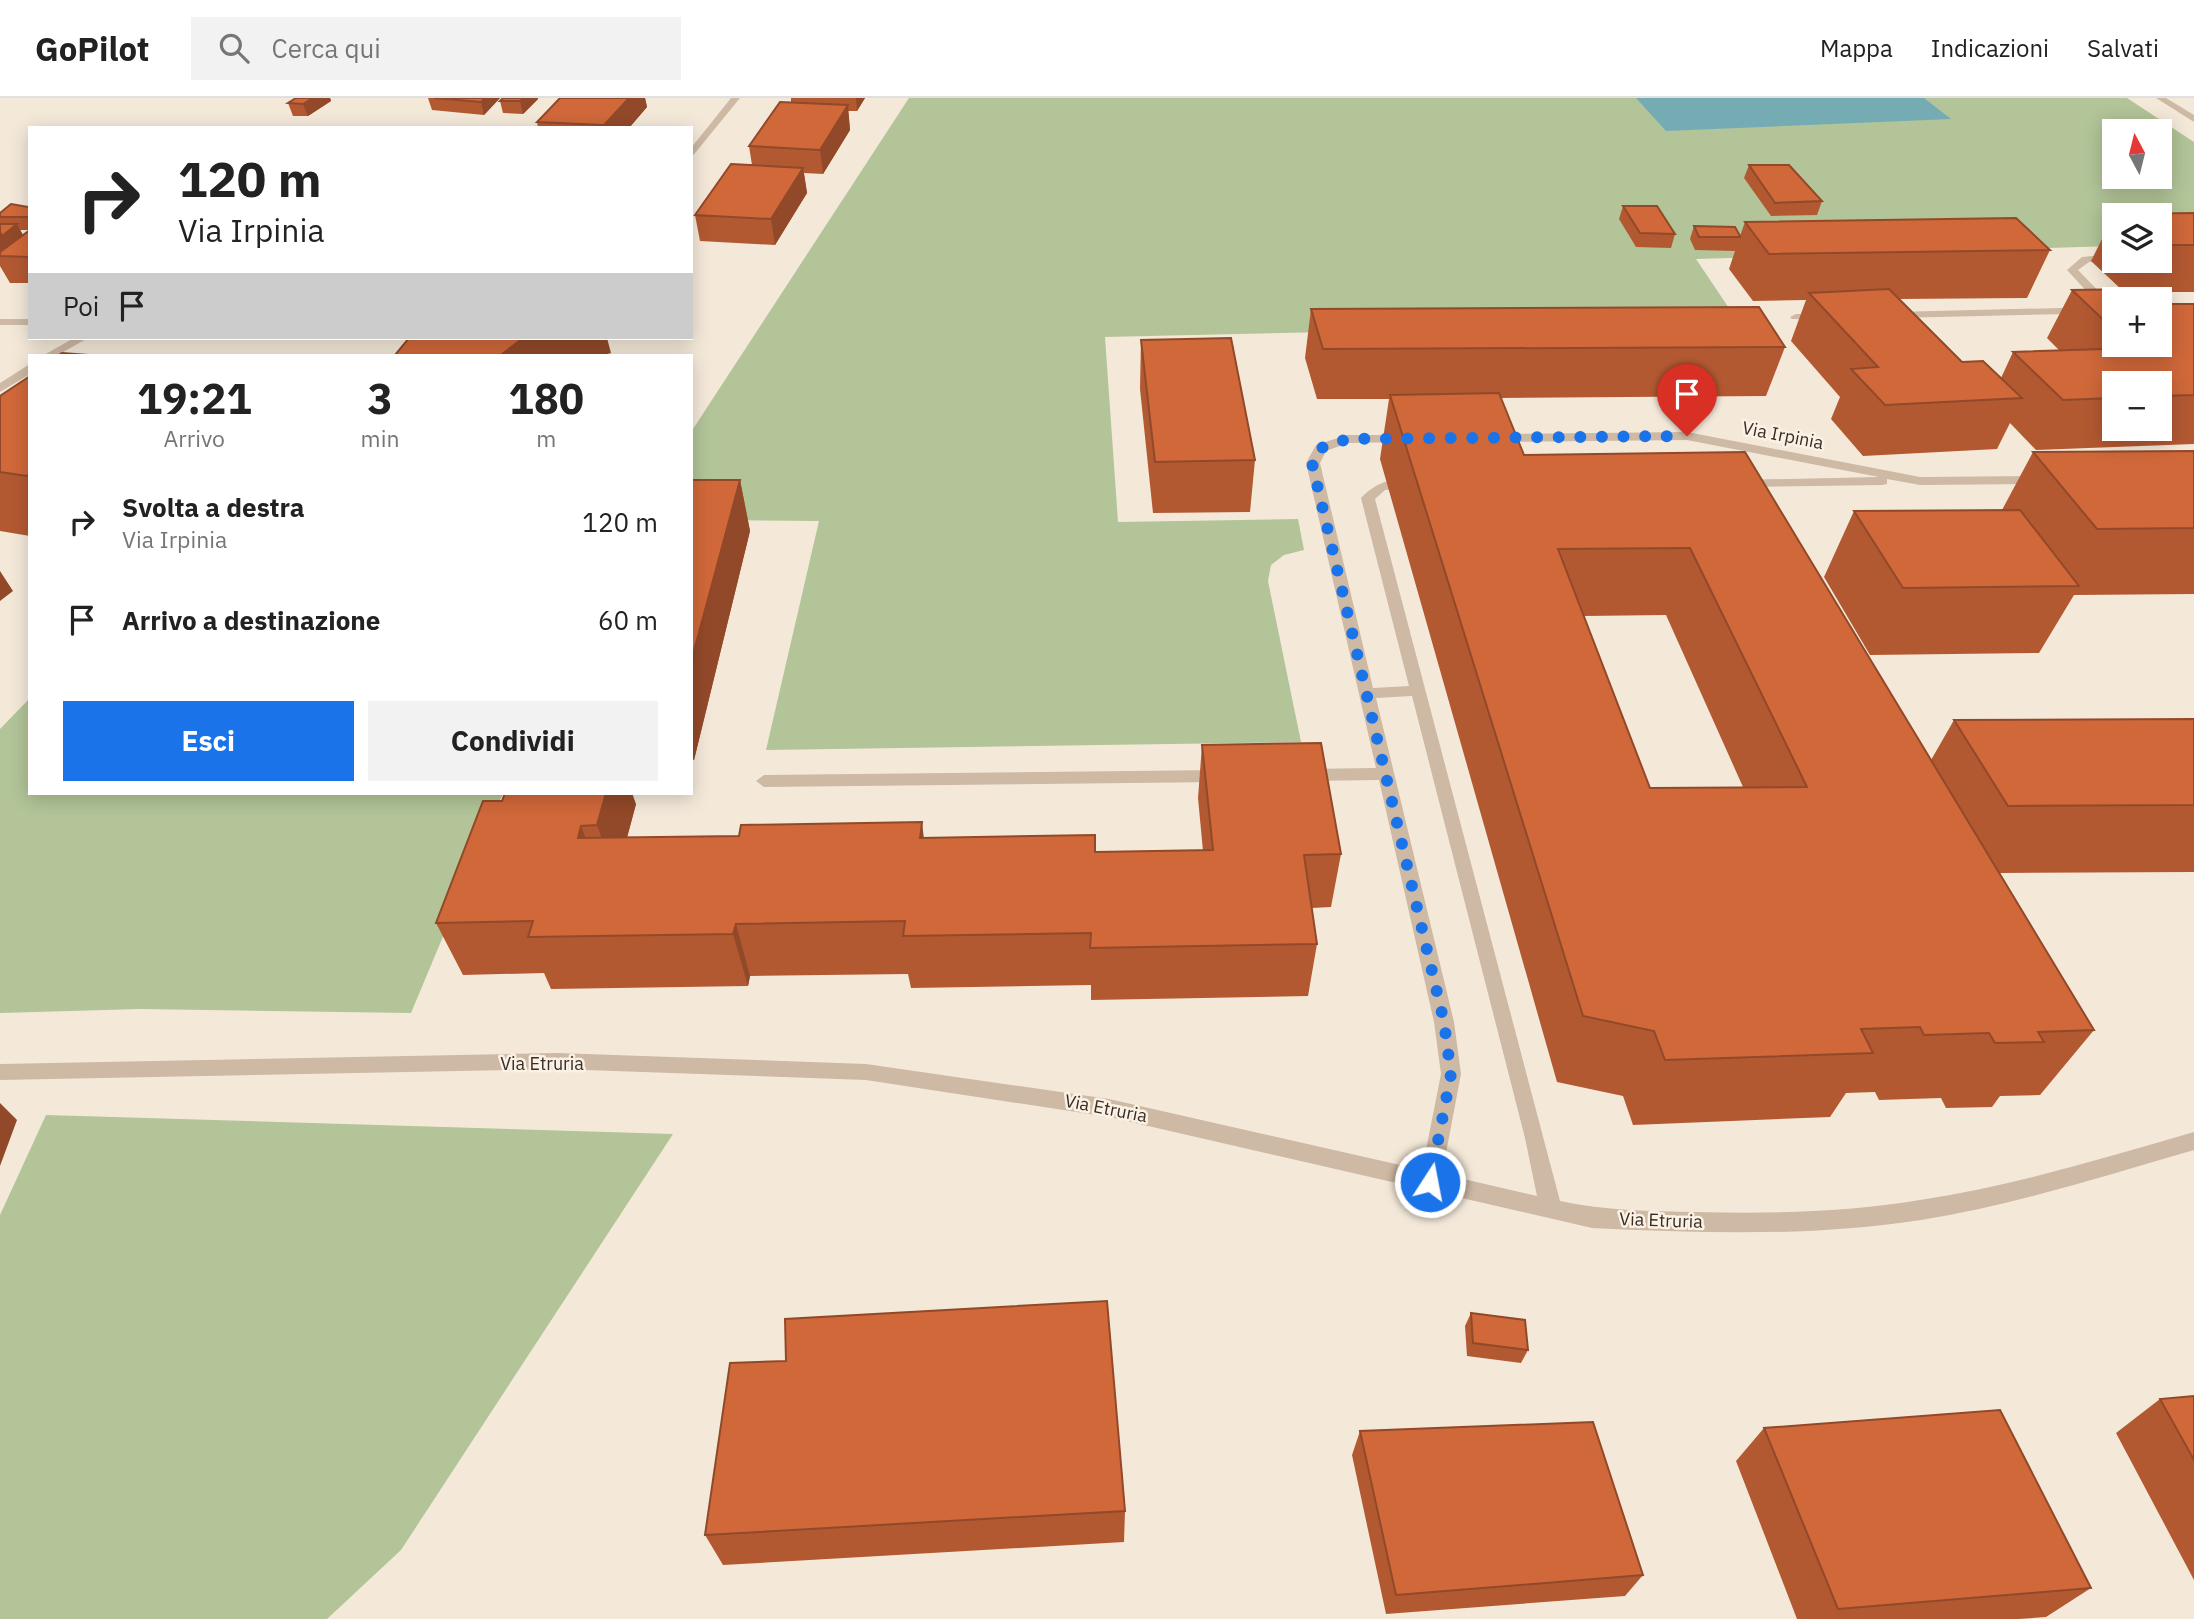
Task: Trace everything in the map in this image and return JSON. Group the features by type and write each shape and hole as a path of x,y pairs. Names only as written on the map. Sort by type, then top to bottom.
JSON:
{"street":[{"path":"693,152 736,98"},
{"path":"2161,98 2194,119"},
{"path":"2102,258 2085,259 2072,270 2102,300"},
{"path":"1876,316 2102,310"},
{"path":"1796,317 1836,316"},
{"path":"0,322 28,322"},
{"path":"52,354 78,340"},
{"path":"0,388 28,369"},
{"name":"Via Irpinia","path":"1482,438 1593,442 1687,436 1920,481 2057,480"},
{"path":"1428,438 1347,439 1321,448 1312,463 1369,693 1385,774 1444,1022 1451,1074 1430,1182"},
{"path":"1724,483 1920,481"},
{"path":"1422,485 1381,486 1368,498 1532,1125 1551,1210"},
{"path":"1369,693 1419,691"},
{"path":"1289,775 1385,774"},
{"path":"764,781 1234,776"},
{"name":"Via Etruria","path":"0,1072 556,1061 866,1072 1026,1093 1110,1108 1592,1218 1673,1222 1799,1222 1920,1210 2056,1181 2194,1141"}],"green space":[{"path":"909,98 2127,98 2159,119 2102,119 2102,189 2172,189 2172,128 2194,142 2194,243 2172,225 2172,203 2102,203 2102,246 1696,259 1739,323 1105,337 1118,522 1298,519 1304,550 1284,555 1271,565 1268,581 1301,742 766,750 819,521 693,520 693,429"},
{"path":"28,700 28,795 502,795 411,1013 140,1009 0,1013 0,729"},
{"path":"46,1115 673,1134 401,1550 327,1619 0,1619 0,1215"}],"water":[{"path":"1636,98 1924,98 1951,119 1666,131"}],"building":[{"path":"296,98 313,98 303,104 288,103"},
{"path":"434,98 485,98 481,102"},
{"path":"503,98 524,98 520,101 500,101"},
{"path":"560,98 629,98 604,125 537,122"},
{"path":"780,102 848,105 820,150 749,146"},
{"path":"731,164 803,168 771,219 695,215"},
{"path":"1749,165 1789,165 1822,201 1775,203"},
{"path":"11,204 28,207 28,217 0,217 0,213"},
{"path":"1623,206 1657,206 1675,234 1640,233"},
{"path":"2172,213 2194,213 2194,245 2172,245"},
{"path":"2016,218 2050,250 1769,254 1745,222"},
{"path":"0,224 17,224 2,236"},
{"path":"1694,226 1735,227 1740,237 1699,237"},
{"path":"28,231 28,257 0,256 0,252"},
{"path":"1889,289 1962,362 1983,361 2022,398 1885,405 1851,369 1878,367 1809,293"},
{"path":"2072,290 2102,290 2102,319"},
{"path":"2172,304 2194,304 2194,395 2172,396 2172,371 2102,371 2102,398 2063,400 2013,352 2102,349 2102,357 2172,357"},
{"path":"1759,307 1785,347 1323,349 1311,309"},
{"path":"1231,338 1255,460 1155,462 1141,340"},
{"path":"407,340 520,340 502,354 396,354"},
{"path":"28,377 27,476 0,472 0,396"},
{"path":"1499,393 1524,455 1745,452 2094,1030 2038,1032 2044,1042 1995,1043 1989,1033 1924,1035 1920,1027 1861,1029 1873,1053 1665,1060 1654,1031 1583,1016 1390,395","holes":["1690,548 1807,787 1650,788 1558,549"]},
{"path":"2194,451 2194,528 2097,529 2033,452"},
{"path":"693,480 740,480 693,655"},
{"path":"2020,510 2079,586 1903,588 1854,511"},
{"path":"2194,719 2194,805 2008,806 1954,720"},
{"path":"1321,743 1341,854 1304,855 1317,944 1090,948 1091,933 903,936 905,921 736,924 733,934 528,937 533,921 436,923 483,801 502,801 504,795 605,795 597,825 581,826 578,838 739,836 741,825 922,822 920,838 1095,835 1095,852 1213,850 1202,745"},
{"path":"1107,1301 1125,1511 705,1535 730,1363 786,1361 785,1319"},
{"path":"1471,1313 1525,1320 1528,1350 1473,1343"},
{"path":"2194,1396 2194,1460 2160,1399"},
{"path":"2000,1410 2091,1588 1838,1609 1764,1428"},
{"path":"1593,1422 1643,1575 1396,1595 1360,1431"}],"route":[{"path":"1430,1182 1451,1074 1444,1022 1385,774 1369,693 1312,463 1321,448 1347,439 1687,436"}]}
